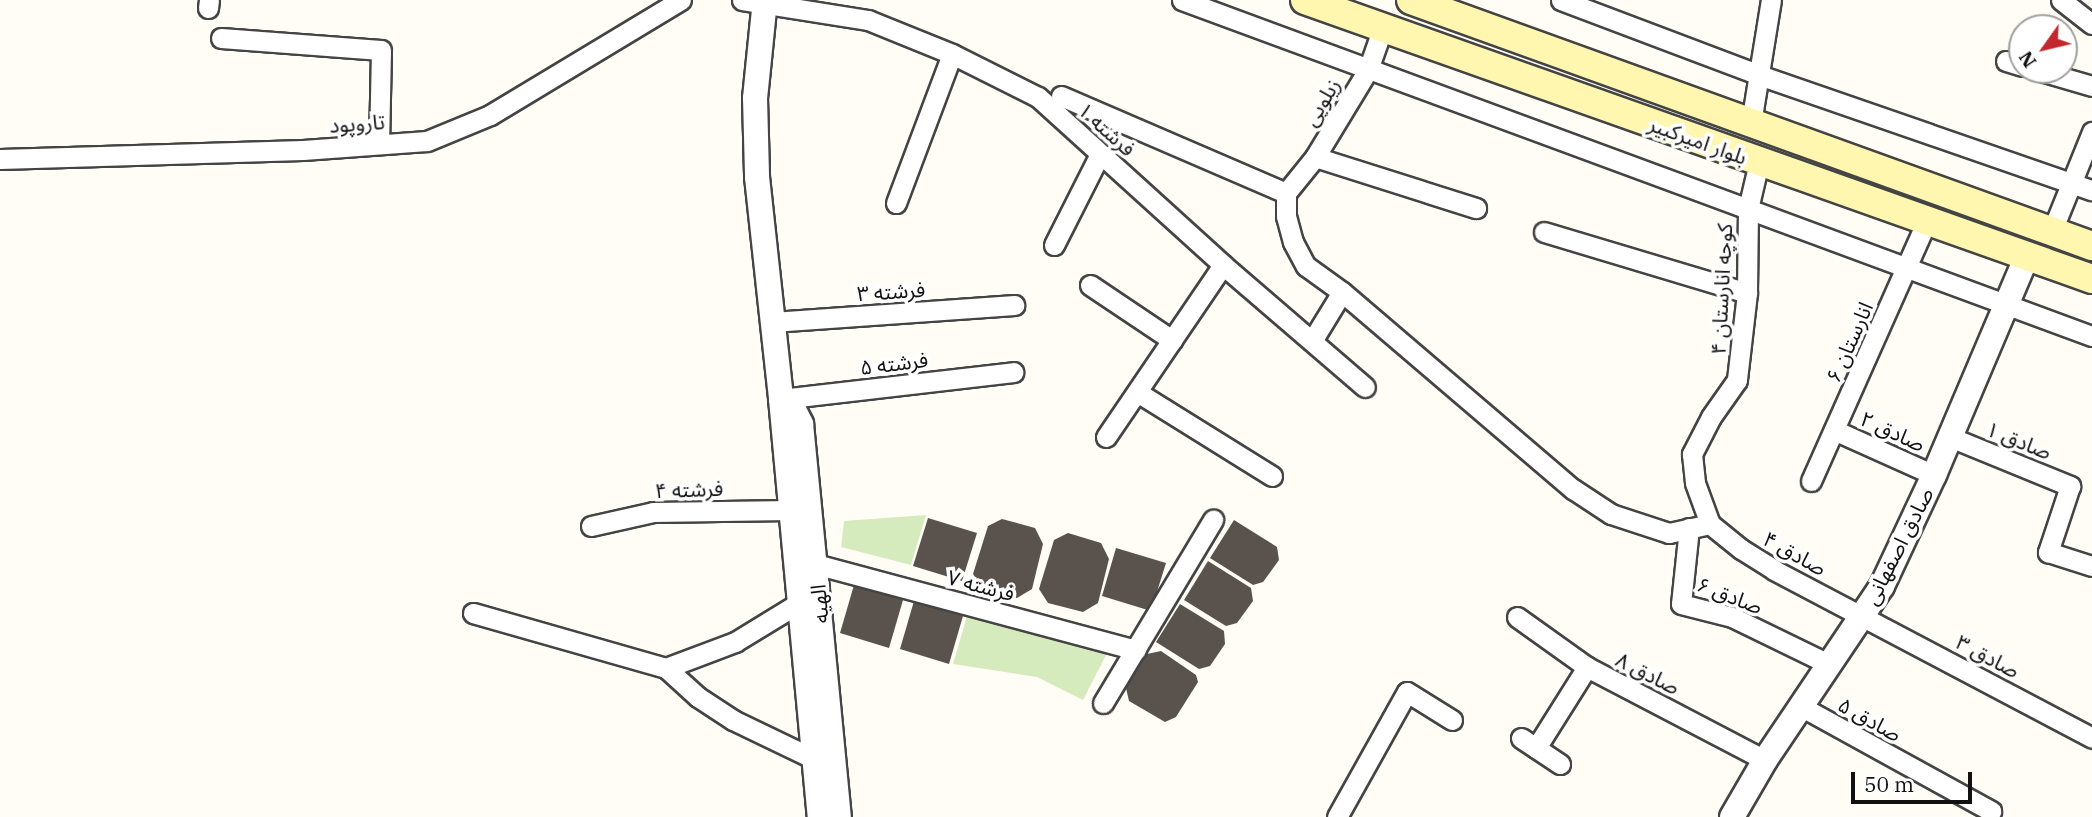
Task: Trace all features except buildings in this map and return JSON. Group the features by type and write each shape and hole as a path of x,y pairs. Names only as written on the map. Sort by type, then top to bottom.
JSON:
{"main road":[{"name":"بلوار امیرکبیر","path":"1305,0 2092,279"},
{"name":"بلوار امیرکبیر","path":"1427,3 2092,246"}],"street":[{"name":"تاروپود","path":"0,159 427,141 490,115 681,0"},
{"path":"1182,0 2092,336"},
{"path":"1561,0 1597,6 1759,75 2092,190"},
{"path":"1751,123 1771,0"},
{"path":"2061,0 2092,24"},
{"name":"فرشته ۱","path":"757,1 867,20 952,54 1038,97 1223,265 1365,387"},
{"name":"الهیه","path":"757,1 755,135 820,817"},
{"name":"زیلویی","path":"1286,193 1315,157 1368,69 1383,27"},
{"path":"221,38 381,50 379,144"},
{"path":"895,202 952,54"},
{"path":"1061,96 1286,193 1286,216 1293,242 1306,266 1342,292 1573,489 1611,514 1669,533 1710,524"},
{"path":"2052,231 2092,132"},
{"path":"1054,245 1100,154"},
{"path":"1315,157 1476,208"},
{"name":"کوچه انارستان ۴","path":"1710,524 1695,483 1692,454 1711,417 1737,380 1747,293 1748,209 1759,162"},
{"name":"انارستان ۶","path":"1811,481 1927,220"},
{"path":"1545,232 1747,293"},
{"name":"صادق اصفهانی","path":"1732,817 1765,760 1882,586 1934,475 2027,256"},
{"path":"1106,437 1223,265"},
{"path":"1090,285 1172,340"},
{"path":"1312,341 1342,292"},
{"name":"فرشته ۳","path":"772,322 1014,305"},
{"name":"فرشته ۵","path":"781,399 1013,372"},
{"path":"1137,392 1272,476"},
{"name":"الهیه","path":"781,399 794,410 802,424 839,817"},
{"name":"صادق ۲","path":"1834,430 1934,475"},
{"name":"صادق ۱","path":"1950,437 2070,486 2048,552 2092,565"},
{"name":"فرشته ۴","path":"592,526 653,512 790,510"},
{"path":"1103,703 1213,520"},
{"name":"صادق ۴","path":"1710,524 1741,549 1774,570 1863,615"},
{"name":"صادق ۶","path":"1689,528 1681,604 1732,617 1829,664"},
{"name":"فرشته ۷","path":"815,564 1136,650"},
{"path":"666,668 735,642 799,603"},
{"path":"473,612 666,668 698,697 733,720 814,759"},
{"name":"صادق ۳","path":"1863,615 2092,738"},
{"name":"صادق ۸","path":"1517,617 1587,667 1765,760"},
{"path":"1560,764 1529,743 1587,667"},
{"path":"1337,817 1406,692 1452,720"},
{"name":"صادق ۵","path":"1802,707 1991,811"}],"green space":[{"path":"926,515 911,565 841,547 844,521"},
{"path":"967,616 1107,653 1083,700 1037,677 953,664"}]}
